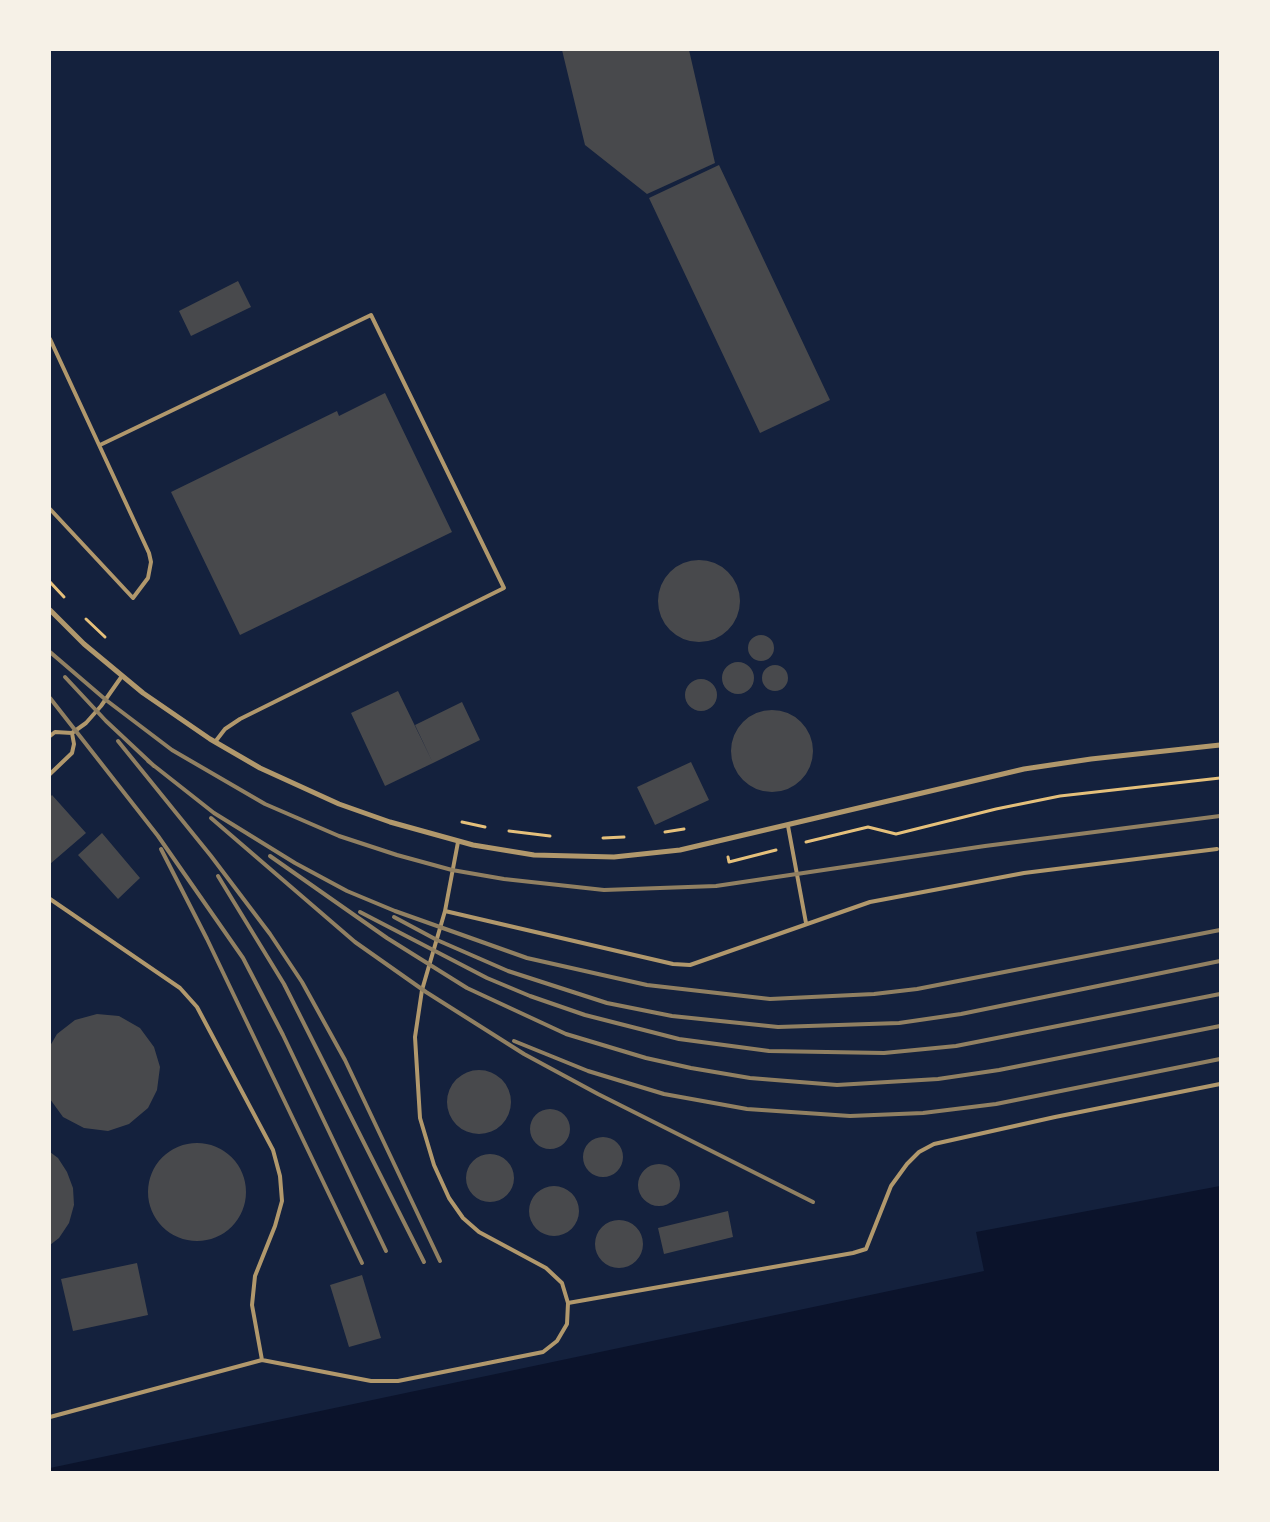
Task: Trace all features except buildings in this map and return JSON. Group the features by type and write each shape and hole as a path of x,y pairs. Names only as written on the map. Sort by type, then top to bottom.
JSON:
{"street":[{"path":"50,610 122,676 161,706 215,742 275,776 339,804 390,822 458,842 534,855 583,858 626,857 691,848 1037,767 1220,745"}],"lane":[{"path":"100,445 371,315 504,588 240,718 225,729 215,742"},
{"path":"50,338 149,553 150,571 145,585 133,598 50,509"},
{"path":"50,736 55,732 72,733 95,714 122,676"},
{"path":"50,774 72,753 74,744 72,733"},
{"path":"788,826 806,923"},
{"path":"50,1417 262,1360 371,1381 398,1381 543,1352 557,1341 567,1324 568,1303 562,1283 546,1268 479,1232 463,1218 448,1198 434,1165 420,1118 415,1036 422,990 445,911 458,842"},
{"path":"445,911 665,962 690,965 870,902 1024,873 1219,849"},
{"path":"50,900 180,988 192,1001 197,1007 273,1150 280,1176 282,1201 275,1226 255,1276 252,1305 262,1360"},
{"path":"568,1303 853,1253 866,1249 891,1186 907,1164 920,1152 934,1144 1055,1117 1220,1084"}],"path":[{"path":"50,582 67,600"},
{"path":"85,618 110,641"},
{"path":"728,856 729,862 868,827 896,834 996,809 1060,796 1220,778"},
{"path":"454,820 491,828"},
{"path":"662,833 689,828"},
{"path":"507,831 553,836"},
{"path":"594,838 633,836"}],"water":[{"path":"1220,1186 1220,1472 50,1472 50,1468 984,1271 976,1232"}],"railway":[{"path":"50,652 106,700 172,750 265,804 339,836 397,855 452,870 504,879 604,890 716,886 985,846 1220,816"},
{"path":"65,677 106,721 154,766"},
{"path":"50,698 158,836 243,958 283,1035 386,1251"},
{"path":"118,741 211,856 270,934 302,982 345,1060 440,1261"},
{"path":"148,761 214,813 295,863 347,891 395,911 527,958 647,985 770,999 874,994 917,989 1220,930"},
{"path":"211,818 355,942 426,992 524,1054 598,1094 813,1202"},
{"path":"161,849 207,939 362,1263"},
{"path":"270,856 387,938 467,988 566,1034 646,1058 691,1068 750,1078 837,1085 938,1079 999,1070 1220,1026"},
{"path":"218,876 284,984 424,1262"},
{"path":"360,912 487,978 530,996 585,1015 679,1039 769,1051 884,1053 956,1046 1220,994"},
{"path":"394,917 437,940 508,971 607,1003 672,1016 778,1027 899,1023 961,1014 1220,961"},
{"path":"514,1041 588,1071 664,1094 747,1109 850,1116 923,1113 996,1104 1220,1059"}]}
